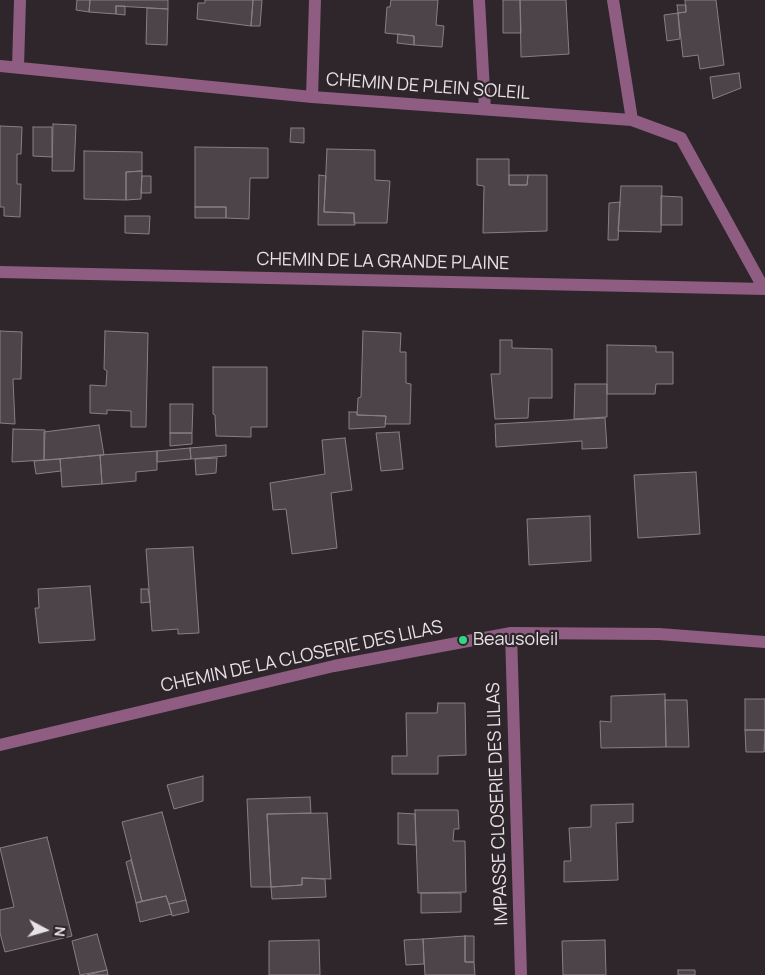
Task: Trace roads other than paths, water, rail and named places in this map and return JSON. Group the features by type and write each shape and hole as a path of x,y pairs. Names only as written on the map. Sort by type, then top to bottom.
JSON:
{"street":[{"path":"18,67 20,0"},
{"path":"312,97 315,0"},
{"path":"480,0 485,109"},
{"path":"613,0 632,120"},
{"name":"CHEMIN DE PLEIN SOLEIL","path":"0,66 312,97 632,120 681,138 764,288"},
{"name":"CHEMIN DE LA GRANDE PLAINE","path":"0,272 764,288"},
{"name":"CHEMIN DE LA CLOSERIE DES LILAS","path":"0,745 334,666 511,633 659,634 765,642"},
{"name":"IMPASSE CLOSERIE DES LILAS","path":"511,633 521,975"}],"place":[{"name":"Beausoleil","path":"463,640"}]}
